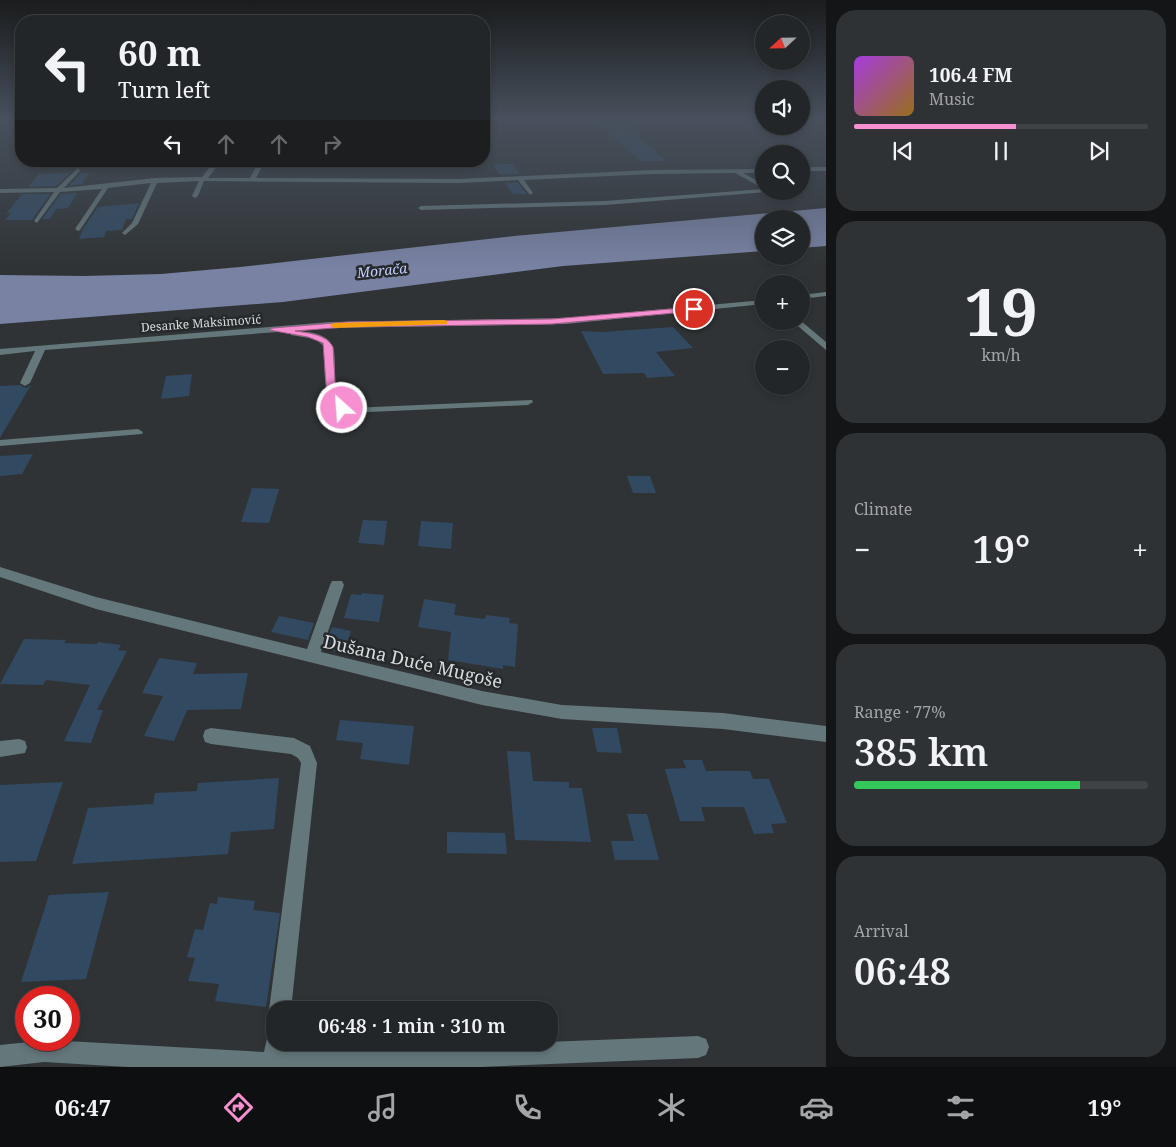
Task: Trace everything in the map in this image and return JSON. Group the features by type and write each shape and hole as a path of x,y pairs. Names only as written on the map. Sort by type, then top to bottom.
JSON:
{"street":[{"path":"195,196 202,180 212,168"},
{"path":"252,180 258,168"},
{"path":"810,170 826,169"},
{"path":"38,221 58,191 78,170"},
{"path":"0,192 58,191 155,180 451,181 755,170"},
{"path":"736,171 755,182"},
{"path":"520,178 530,192"},
{"path":"125,233 135,224 155,180"},
{"path":"78,229 106,187"},
{"path":"421,208 605,203 755,192"},
{"path":"810,297 826,294"},
{"name":"Desanke Maksimović","path":"0,352 347,325 566,321 755,303"},
{"path":"273,330 310,335 326,341 329,347 332,398 342,408 350,411 528,402"},
{"path":"806,330 826,347"},
{"path":"25,383 41,349"},
{"path":"0,443 138,432"},
{"name":"Dušana Duće Mugoše","path":"0,572 96,604 482,698 562,712 723,721 826,734"},
{"path":"312,656 337,585"},
{"path":"210,736 294,746 304,752 309,763 281,1001"},
{"path":"0,749 19,747"},
{"path":"0,1056 44,1051 275,1053 698,1047"}],"water":[{"path":"826,208 826,246 810,247 810,210 804,210"},
{"name":"Morača","path":"755,214 755,252 563,266 283,302 0,324 0,275 84,276 161,274 514,236"}],"building":[{"path":"495,168 516,168 520,174 500,175"},
{"path":"70,173 56,186 28,187 39,174"},
{"path":"81,173 89,173 82,184 69,186"},
{"path":"517,182 527,194 513,194 505,183"},
{"path":"77,193 68,208 56,209 50,219 42,219 61,194"},
{"path":"22,194 50,194 32,220 5,220 11,213 6,214"},
{"path":"139,203 132,219 126,219 122,230 106,231 104,237 79,239 83,229 98,207"},
{"path":"673,327 693,348 656,352 675,376 647,378 644,373 603,374 581,331 602,332"},
{"path":"192,374 189,396 161,399 166,376"},
{"path":"20,385 26,388 31,385 0,438 0,386"},
{"path":"33,454 22,474 0,476 0,456"},
{"path":"627,476 650,476 656,493 633,493"},
{"path":"252,488 279,489 269,523 241,522"},
{"path":"363,520 387,521 384,545 358,543"},
{"path":"421,521 453,523 451,549 418,546"},
{"path":"362,593 384,595 379,622 344,618 351,594 361,595"},
{"path":"424,599 456,604 454,615 485,619 486,615 510,618 509,623 518,624 515,667 503,665 503,669 448,660 451,632 418,627"},
{"path":"279,616 314,623 308,640 271,632"},
{"path":"332,627 351,631 344,653 327,650 328,644 326,644"},
{"path":"24,639 66,640 64,643 97,644 98,642 121,645 118,650 127,651 97,710 103,710 91,743 64,741 90,685 46,680 43,685 0,684"},
{"path":"159,658 197,663 193,674 248,673 241,709 187,710 174,741 144,736 163,696 142,693"},
{"path":"340,720 414,726 409,765 360,759 363,743 336,740"},
{"path":"592,728 617,728 622,753 597,752"},
{"path":"507,751 530,752 533,781 569,782 569,788 582,788 591,842 515,840"},
{"path":"683,760 702,760 706,771 750,771 753,779 769,779 787,823 771,824 774,833 754,834 744,807 701,807 705,821 680,821 665,769 686,768"},
{"path":"279,778 274,829 231,832 228,854 72,864 88,808 153,804 155,793 197,791 198,783"},
{"path":"63,782 36,861 0,862 0,785"},
{"path":"627,814 647,814 659,860 615,860 611,841 634,841"},
{"path":"447,832 505,833 507,854 447,853"},
{"path":"109,892 86,979 21,982 49,895"},
{"path":"218,897 255,901 253,910 280,913 266,1007 215,1001 219,984 188,981 195,958 187,957 195,929 203,930 210,903 217,904"}],"slow traffic":[{"path":"334,325 444,323"}],"route":[{"path":"342,408 332,398 329,347 326,341 310,335 273,330 330,325 552,322 694,309"}]}
